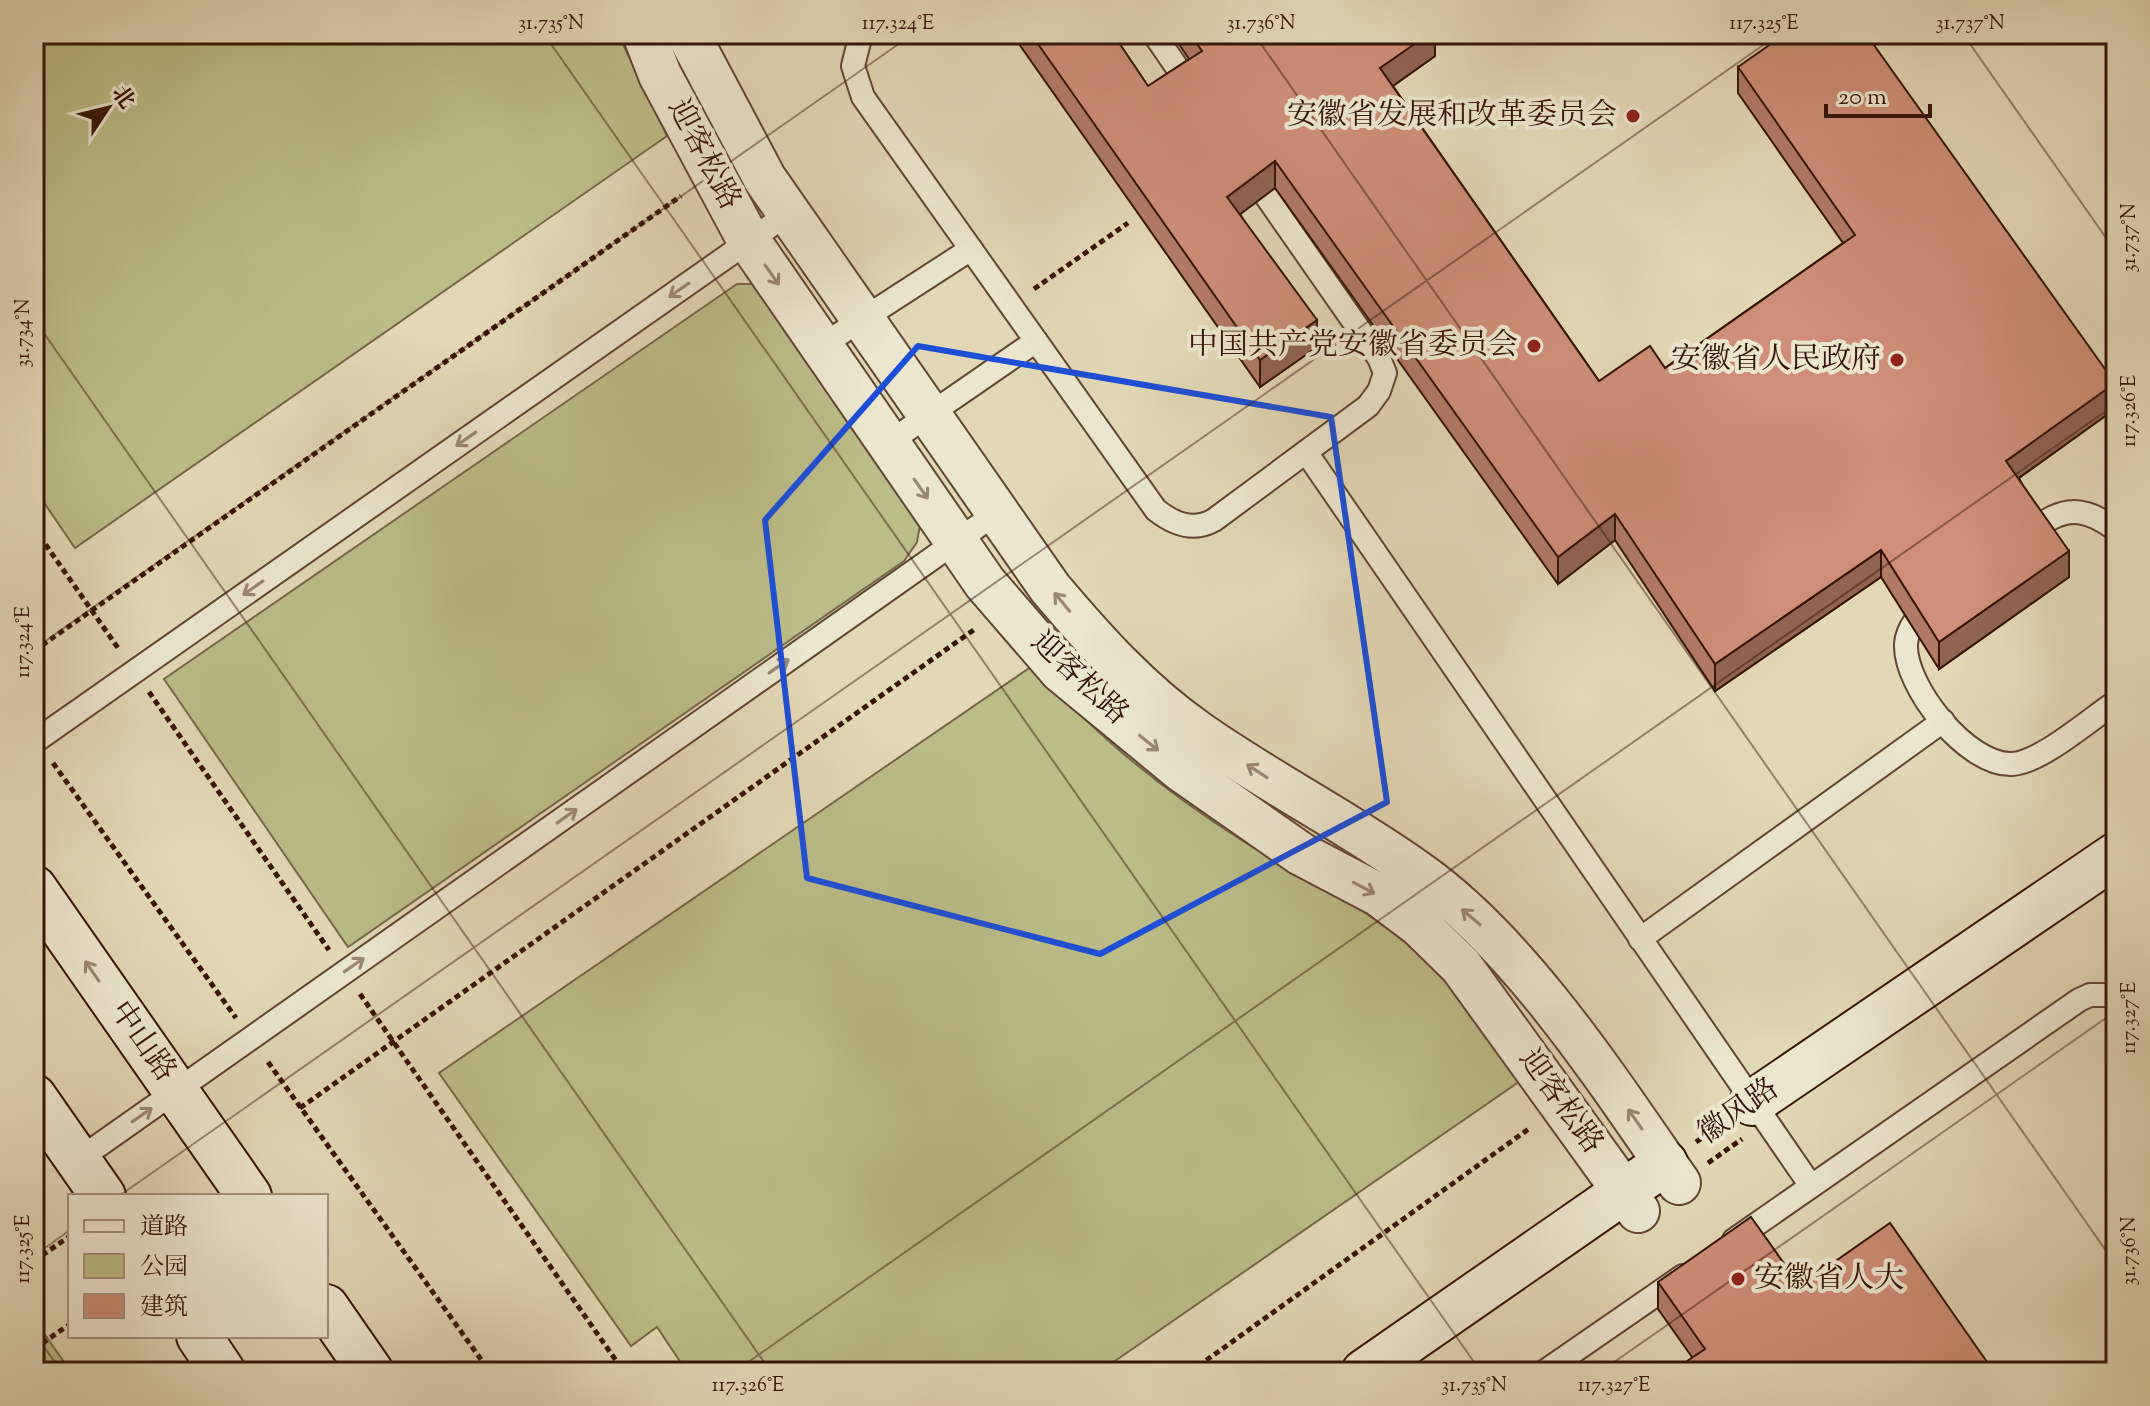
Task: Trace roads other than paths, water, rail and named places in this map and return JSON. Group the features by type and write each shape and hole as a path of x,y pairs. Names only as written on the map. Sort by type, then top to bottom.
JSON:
{"street":[{"name":"迎客松路","path":"644,34 660,75 749,241 956,541 1006,607 1061,671 1181,770 1301,854 1379,895 1419,925 1461,966 1631,1201"},
{"name":"迎客松路","path":"688,34 765,179 1050,588 1132,680 1195,731 1421,874 1487,930 1604,1075 1672,1173"},
{"name":"徽风路","path":"1759,1112 2116,855"},
{"name":"徽风路","path":"1759,1112 2116,877"},
{"name":"中山路","path":"34,888 248,1194"},
{"path":"34,1097 102,1194"},
{"name":"徽风路","path":"1364,1372 1672,1173"},
{"name":"徽风路","path":"1409,1372 1631,1201"},
{"path":"328,1310 371,1372"},
{"path":"200,1338 223,1372"}],"lane":[{"path":"861,34 853,66 857,85 1156,510 1174,521 1195,526 1209,523 1368,406 1379,391 1385,373 1379,358 1235,151"},
{"path":"1154,34 1208,112"},
{"path":"34,742 789,213"},
{"path":"821,346 971,249"},
{"path":"888,443 1036,341"},
{"path":"1306,452 1811,1186"},
{"path":"2011,546 2046,520 2077,510 2100,518 2116,530"},
{"path":"78,1160 998,512"},
{"path":"1952,589 1919,617 1906,642 1915,682 1943,721 1976,752 2012,764 2033,758 2116,702"},
{"path":"1640,939 1943,721"},
{"path":"1544,1372 2079,1000 2090,995 2116,995"}],"place":[{"name":"安徽省发展和改革委员会","path":"1633,116"},
{"name":"中国共产党安徽省委员会","path":"1534,346"},
{"name":"安徽省人民政府","path":"1897,360"},
{"name":"安徽省人大","path":"1738,1279"}]}
